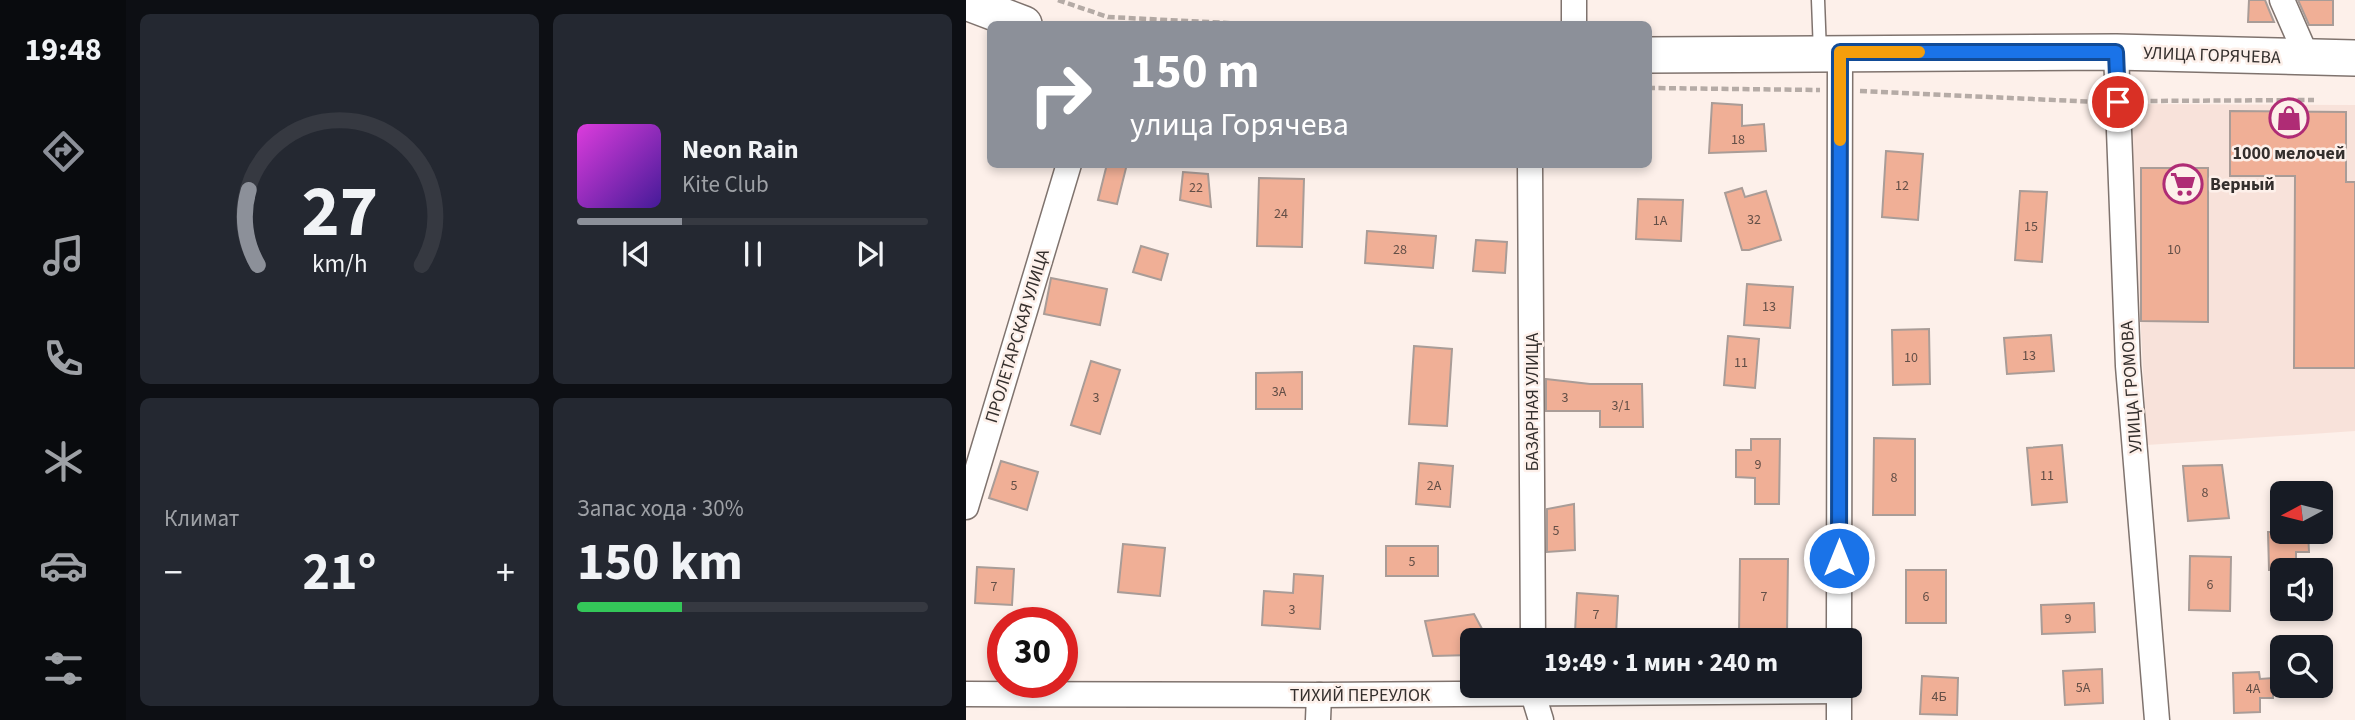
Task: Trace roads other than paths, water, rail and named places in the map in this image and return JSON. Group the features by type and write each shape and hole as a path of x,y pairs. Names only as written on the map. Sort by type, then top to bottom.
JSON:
{"main road":[{"path":"966,2 1016,21"},
{"name":"УЛИЦА ГОРЯЧЕВА","path":"1652,55 2116,52 2355,58"}],"street":[{"path":"1574,0 1574,21"},
{"path":"2282,0 2307,57"},
{"name":"УЛИЦА ГРОМОВА","path":"2116,52 2128,366 2157,720"},
{"path":"1830,53 1840,90 1839,628"},
{"name":"ПРОЛЕТАРСКАЯ УЛИЦА","path":"966,507 1068,168"},
{"name":"БАЗАРНАЯ УЛИЦА","path":"1530,168 1534,628"},
{"name":"ТИХИЙ ПЕРЕУЛОК","path":"966,694 1319,695 1460,692"},
{"path":"1318,720 1319,695"},
{"path":"1535,698 1542,720"},
{"path":"1839,698 1839,720"}],"lane":[{"path":"1818,0 1830,53"}],"place":[{"name":"1000 мелочей","path":"2289,118"},
{"name":"Верный","path":"2183,184"}]}
